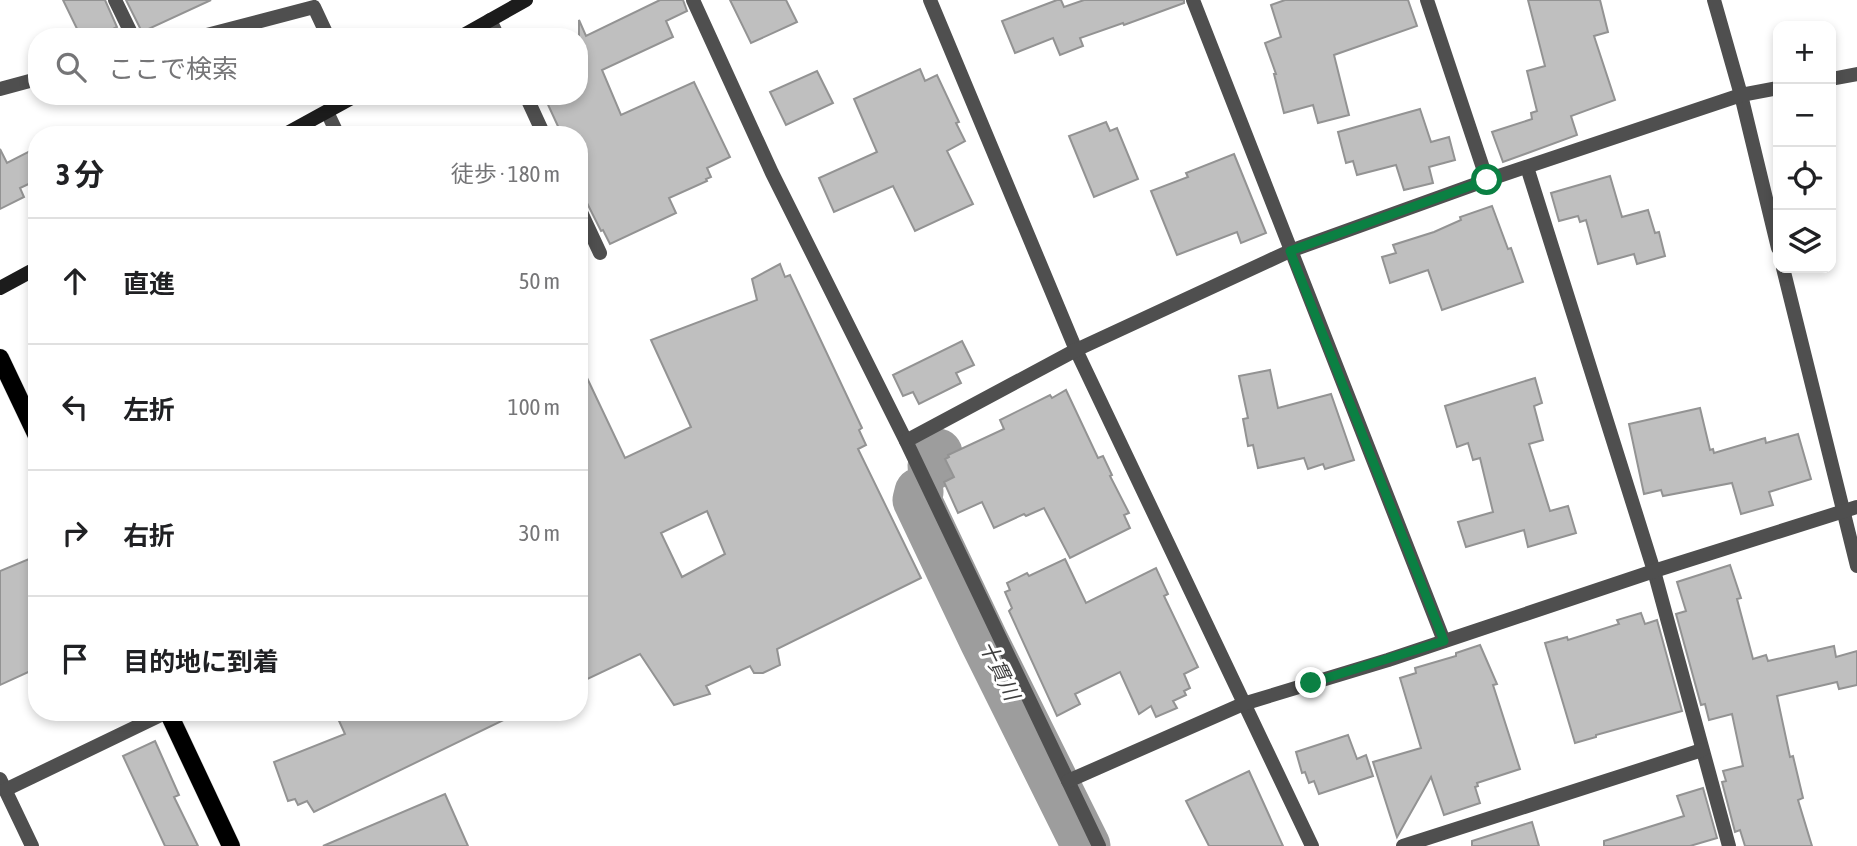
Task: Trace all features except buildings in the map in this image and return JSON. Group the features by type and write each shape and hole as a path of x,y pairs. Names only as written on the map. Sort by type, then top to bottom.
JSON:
{"main road":[{"path":"0,358 28,417"},
{"path":"172,721 232,846"}],"street":[{"path":"115,0 129,28"},
{"path":"476,28 526,0"},
{"path":"693,0 772,173 906,441 1099,846"},
{"path":"930,0 1076,351 1312,846"},
{"path":"1193,0 1444,641"},
{"path":"1427,0 1487,180"},
{"path":"1714,0 1741,95 1773,226"},
{"path":"234,28 314,7 324,28"},
{"path":"490,20 494,28"},
{"path":"1836,78 1857,74"},
{"path":"0,89 28,81"},
{"path":"906,441 1076,351 1290,251 1487,180 1741,95 1773,89"},
{"path":"301,126 339,105"},
{"path":"530,105 540,126"},
{"path":"327,112 334,126"},
{"path":"1527,167 1654,571 1730,846"},
{"path":"588,227 600,253"},
{"path":"0,288 28,273"},
{"path":"1784,273 1850,510 1857,566"},
{"path":"1068,781 1243,705 1850,510"},
{"path":"32,846 3,784 147,721"},
{"path":"1403,846 1702,750"}],"waterway":[{"name":"十貫川","path":"932,466 938,453"},
{"name":"十貫川","path":"919,492 917,500 1086,846"}],"route":[{"path":"1311,683 1444,641 1290,251 1487,180"}]}
